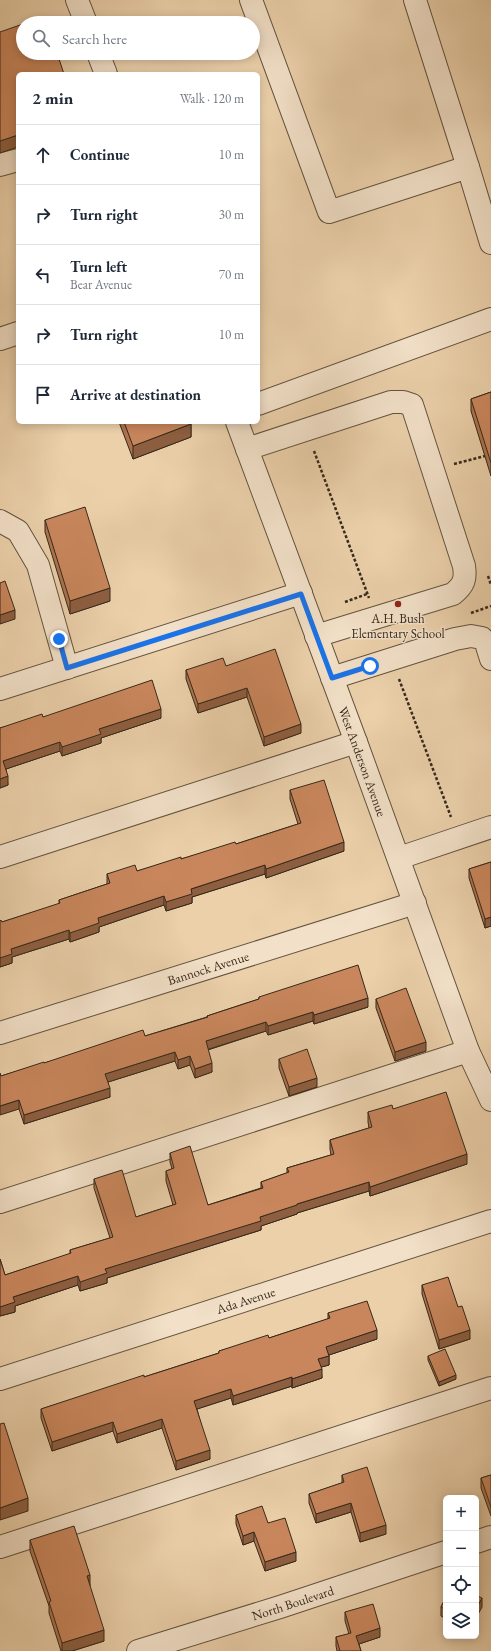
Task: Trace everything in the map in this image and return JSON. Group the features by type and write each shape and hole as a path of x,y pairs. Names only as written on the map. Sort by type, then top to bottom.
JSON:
{"street":[{"path":"77,0 83,16"},
{"path":"251,0 257,16"},
{"path":"415,0 491,243"},
{"path":"260,24 329,212 468,167"},
{"path":"101,60 105,72"},
{"path":"0,165 16,161"},
{"path":"260,403 491,319"},
{"path":"0,339 16,334"},
{"path":"247,449 392,402 403,402 412,405 464,566 466,577 462,587 453,594 316,636"},
{"name":"West Anderson Avenue","path":"239,424 399,858 468,1051 491,1100"},
{"path":"0,521 18,531 38,565 67,668"},
{"path":"0,689 301,594"},
{"path":"332,678 455,639 471,636 482,638 486,643 491,659"},
{"path":"0,856 356,742"},
{"path":"399,858 491,827"},
{"name":"Bannock Avenue","path":"0,1033 415,903"},
{"path":"0,1202 468,1051"},
{"name":"Ada Avenue","path":"0,1379 491,1221"},
{"path":"0,1547 491,1388"},
{"path":"479,1541 491,1537"},
{"name":"North Boulevard","path":"138,1651 443,1553"}],"path":[{"path":"453,464 484,456"},
{"path":"340,604 367,594"}],"building":[{"path":"16,26 16,60 59,60 63,72 16,72 16,136 0,141 0,32"},
{"path":"491,392 491,463 471,399"},
{"path":"125,424 191,424 133,446"},
{"path":"85,507 110,588 70,601 45,520"},
{"path":"5,581 15,610 0,615 0,583"},
{"path":"275,649 301,724 264,737 247,688 198,704 186,670 223,658 226,666"},
{"path":"152,680 161,709 99,729 101,734 62,747 60,742 3,761 8,776 0,779 0,728 42,714 43,717"},
{"path":"324,780 344,842 266,869 265,865 191,889 192,894 166,902 164,896 98,918 99,923 70,933 69,930 11,949 12,954 0,958 1,920 2,922 60,903 59,900 110,883 107,874 135,865 137,871 235,842 236,844 301,823 290,790"},
{"path":"491,862 491,917 485,919 469,869"},
{"path":"358,965 368,998 314,1015 313,1012 268,1026 266,1022 206,1041 212,1063 195,1069 190,1056 178,1060 175,1052 105,1074 110,1088 24,1115 19,1100 0,1106 0,1073 1,1076 143,1030 145,1036 208,1017 207,1016 259,999 259,997"},
{"path":"406,988 426,1042 395,1052 376,999"},
{"path":"307,1049 317,1078 289,1087 279,1059"},
{"path":"446,1092 467,1154 370,1187 369,1182 297,1204 260,1217 261,1221 105,1269 107,1273 80,1282 78,1276 13,1297 15,1302 0,1307 0,1259 5,1275 71,1253 70,1250 113,1237 94,1179 122,1170 136,1217 176,1204 166,1171 174,1168 170,1153 190,1146 208,1205 263,1188 261,1182 289,1172 287,1168 334,1154 330,1140 372,1127 368,1112 392,1105 393,1109"},
{"path":"448,1277 458,1307 462,1306 470,1330 439,1340 422,1285"},
{"path":"367,1301 377,1330 326,1347 329,1356 318,1359 322,1369 233,1396 231,1389 194,1401 210,1450 176,1461 162,1419 117,1434 113,1422 52,1442 41,1409 144,1375 144,1377 219,1353 219,1351 268,1335 269,1338 330,1318 328,1313"},
{"path":"445,1349 456,1375 439,1382 428,1356"},
{"path":"4,1423 28,1498 0,1508 0,1424"},
{"path":"367,1467 386,1525 360,1533 351,1503 316,1514 309,1494 344,1482 342,1475"},
{"path":"491,1475 491,1507 481,1478"},
{"path":"262,1506 268,1523 285,1518 296,1552 265,1562 254,1532 243,1536 236,1515"},
{"path":"74,1526 90,1575 87,1576 104,1630 62,1643 49,1602 51,1601 30,1540"},
{"path":"479,1596 482,1598 479,1604"},
{"path":"373,1604 380,1628 356,1636 361,1651 340,1651 336,1637 351,1633 345,1612"}],"place":[{"name":"A.H. Bush Elementary School","path":"398,604"}],"route":[{"path":"59,639 67,668 301,594 332,678 370,666"}]}
